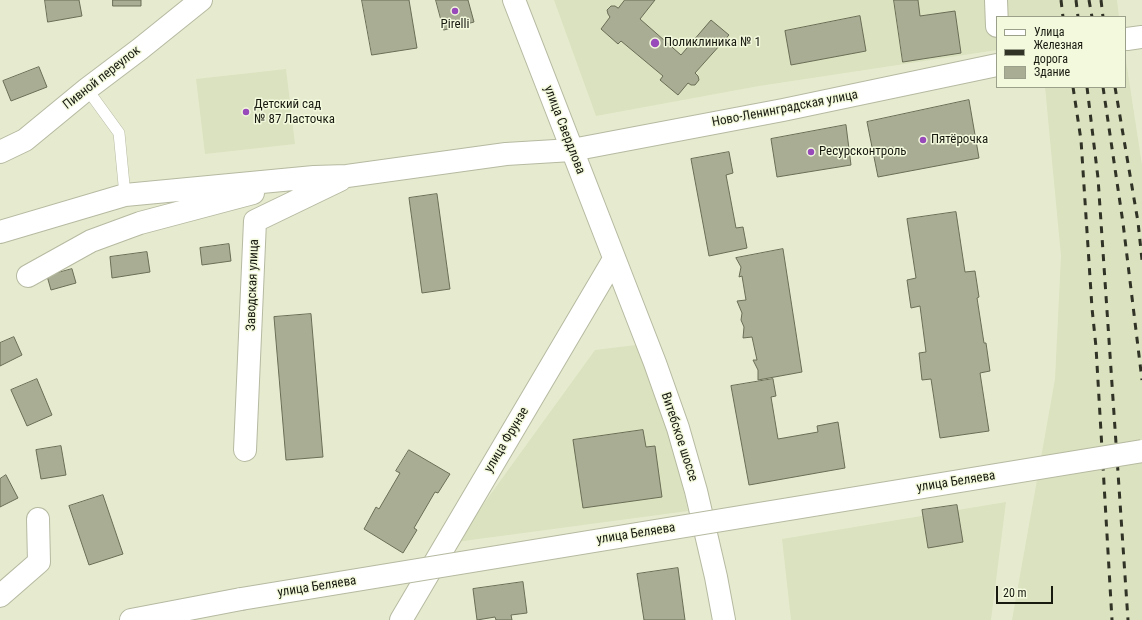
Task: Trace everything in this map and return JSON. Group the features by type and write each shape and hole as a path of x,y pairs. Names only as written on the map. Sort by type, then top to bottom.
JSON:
{"main road":[{"name":"Пивной переулок","path":"0,152 26,140 87,89 202,0"},
{"name":"улица Свердлова","path":"515,0 614,260"},
{"path":"996,0 997,16"},
{"name":"Ново-Ленинградская улица","path":"572,150 783,110 996,65"},
{"name":"Заводская улица","path":"0,232 125,195 314,177 347,176 506,154 572,150"},
{"name":"Заводская улица","path":"245,450 255,221 347,176"},
{"name":"Заводская улица","path":"28,276 92,242 140,223 314,177"},
{"name":"улица Фрунзе","path":"401,620 614,260"},
{"name":"Витебское шоссе","path":"614,260 655,363 678,428 696,491 716,577 724,620"},
{"name":"улица Беляева","path":"131,620 241,599 1142,451"},
{"path":"0,596 39,562 38,519"}],"lane":[{"path":"87,89 119,133 125,195"}],"shaded area":[{"path":"554,0 1117,0 1119,16 996,16 996,50 759,86 596,116"},
{"path":"1126,61 1142,165 1142,620 1012,620 1055,379 1061,256 1045,88 1126,88"},
{"name":"Детский сад № 87 Ласточка","path":"286,69 295,144 205,154 196,79"},
{"path":"636,345 664,402 688,511 456,542 595,350"},
{"path":"1006,502 991,620 791,620 782,539"}],"building":[{"path":"45,0 79,0 82,16 48,22"},
{"path":"113,0 141,0 141,6 113,6"},
{"path":"362,0 409,0 417,48 372,55"},
{"name":"Pirelli","path":"436,0 468,0 474,22 444,30"},
{"path":"625,0 655,0 640,19 681,55 711,20 729,35 695,73 699,80 695,85 688,83 678,95 660,80 663,76 621,41 618,44 601,29 610,17 607,10 611,6 618,8"},
{"path":"894,0 918,0 920,16 955,11 961,53 903,62"},
{"path":"860,16 866,51 791,65 785,31"},
{"path":"39,67 47,87 11,101 3,81"},
{"name":"Пятёрочка","path":"969,100 979,158 878,177 867,122"},
{"name":"Ресурсконтроль","path":"846,125 851,165 777,177 771,139"},
{"path":"729,152 733,173 726,175 736,228 743,227 747,248 709,256 691,159"},
{"path":"437,194 450,289 422,293 409,198"},
{"path":"956,212 965,272 975,271 979,297 977,298 984,343 986,343 990,371 980,373 989,431 940,438 931,379 922,380 919,353 926,352 920,306 911,308 907,280 916,278 907,219"},
{"path":"229,244 231,261 202,265 200,248"},
{"path":"783,249 802,372 758,380 758,370 753,360 757,360 752,337 743,338 744,327 741,320 742,313 737,301 746,300 742,276 739,277 741,267 736,258"},
{"path":"147,252 150,272 112,278 110,257"},
{"path":"72,269 76,283 51,290 47,276"},
{"path":"311,314 323,457 286,460 274,317"},
{"path":"14,337 22,355 0,366 0,343"},
{"path":"37,379 52,415 27,426 11,390"},
{"path":"773,379 776,396 771,397 778,439 818,432 817,426 838,422 845,468 749,485 731,386"},
{"path":"643,430 646,447 655,446 662,497 583,508 573,440"},
{"path":"61,446 66,475 41,479 36,450"},
{"path":"409,450 450,474 438,493 435,492 414,528 417,530 403,553 364,529 376,507 379,509 400,473 396,471"},
{"path":"6,475 18,498 0,507 0,479"},
{"path":"103,495 123,554 89,565 69,506"},
{"path":"957,505 963,542 928,548 922,510"},
{"path":"678,568 685,620 644,620 637,574"},
{"path":"523,582 527,613 511,615 512,620 496,620 495,617 477,620 473,589"}],"railway":[{"path":"1061,0 1063,16"},
{"path":"1076,0 1078,16"},
{"path":"1089,0 1092,16"},
{"path":"1101,0 1103,16"},
{"path":"1073,88 1081,140 1096,347 1112,620"},
{"path":"1087,88 1098,178 1128,620"},
{"path":"1103,88 1123,223 1142,380"},
{"path":"1115,88 1138,222 1142,260"}],"place":[{"name":"Pirelli","path":"455,11"},
{"name":"Поликлиника № 1","path":"655,43"},
{"name":"Детский сад № 87 Ласточка","path":"246,112"},
{"name":"Пятёрочка","path":"923,140"},
{"name":"Ресурсконтроль","path":"811,152"}]}
